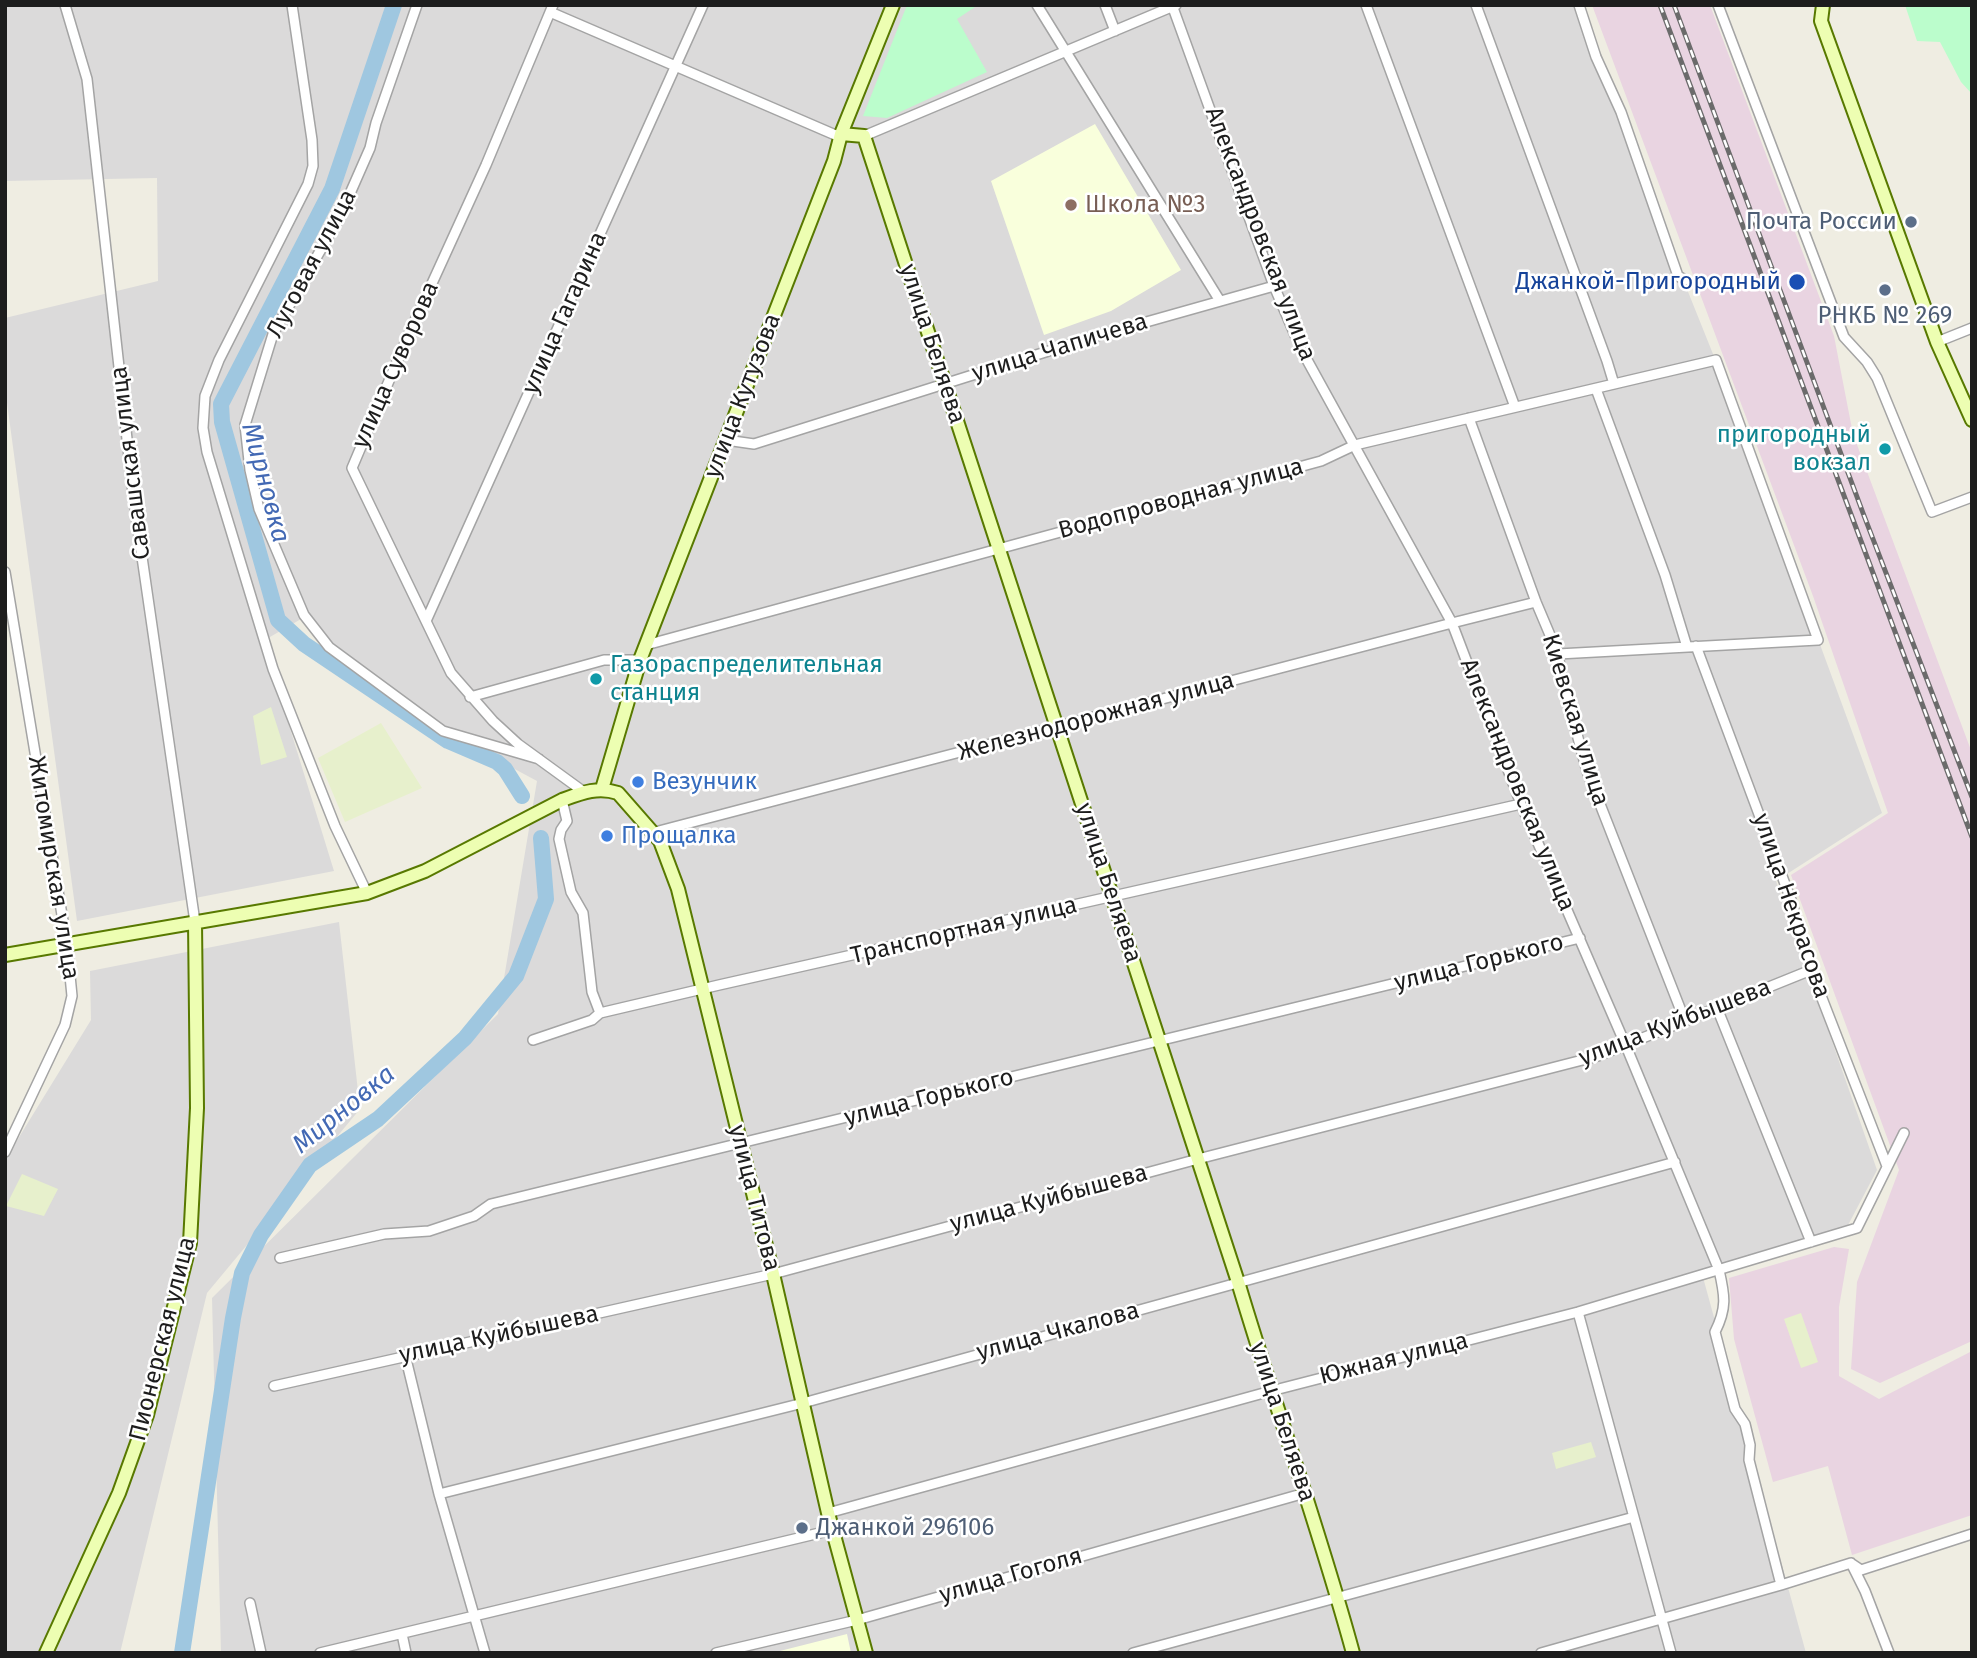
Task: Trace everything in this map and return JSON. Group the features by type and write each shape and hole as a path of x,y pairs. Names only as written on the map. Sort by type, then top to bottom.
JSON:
{"main road":[{"name":"улица Кутузова","path":"603,789 640,660 893,5"},
{"path":"1823,5 1821,21 1937,342 1972,420"},
{"path":"841,136 864,136"},
{"name":"улица Беляева","path":"864,136 1238,1282 1353,1653"},
{"path":"5,955 367,893 425,871 562,800 603,789"},
{"name":"улица Титова","path":"603,789 618,793 655,832 678,889 773,1274 832,1530 866,1653"},
{"name":"Пионерская улица","path":"46,1653 120,1493 147,1415 190,1243 197,1108 195,922"}],"street":[{"name":"Савашская улица","path":"65,5 88,79 134,502 195,922"},
{"path":"292,5 312,140 313,166 308,184 219,360 205,396 203,428 207,452 273,670 335,826 367,893"},
{"name":"Луговая улица","path":"417,5 376,123 370,148 341,214 273,334 245,425 250,470 259,509 304,615 329,647 443,731 539,759"},
{"name":"улица Гагарина","path":"426,621 703,5"},
{"path":"1037,5 1220,301"},
{"path":"1105,5 1115,31"},
{"path":"1366,5 1516,407"},
{"path":"1476,5 1614,384"},
{"path":"1579,5 1596,57 1621,112 1678,276 1685,280"},
{"path":"1718,5 1844,337 1867,362 1877,379 1932,512 1972,497"},
{"path":"864,136 1174,6"},
{"name":"Александровская улица","path":"1174,6 1274,286 1301,349 1452,622 1521,804 1719,1270 1724,1290 1724,1314 1715,1332 1735,1409 1745,1424 1750,1445 1749,1460 1781,1585"},
{"path":"551,9 841,136"},
{"name":"улица Суворова","path":"551,9 486,165 408,336 352,468 451,673 470,697 509,736 584,792"},
{"name":"улица Чапичева","path":"726,440 754,444 1093,337 1274,286"},
{"path":"1937,342 1972,328"},
{"name":"Водопроводная улица","path":"646,645 1321,461 1355,445 1716,360 1818,639 1692,646"},
{"name":"улица Некрасова","path":"1596,388 1692,646 1791,900 1811,970 1887,1166"},
{"name":"Киевская улица","path":"1469,418 1536,603 1558,654 1562,679 1587,771 1685,1021"},
{"name":"Житомирская улица","path":"5,572 67,944 72,996 65,1025 5,1152"},
{"name":"Железнодорожная улица","path":"655,832 1452,622 1536,603"},
{"path":"1558,654 1692,646"},
{"path":"470,697 604,660 640,660"},
{"path":"562,800 567,821 559,839 571,892 583,914 593,992 600,1013"},
{"name":"Транспортная улица","path":"533,1040 592,1020 600,1013 1521,804"},
{"name":"улица Горького","path":"280,1258 384,1234 429,1231 474,1216 491,1204 1580,938"},
{"name":"улица Куйбышева","path":"274,1386 773,1274 1198,1159 1598,1056 1811,970"},
{"path":"1717,1008 1811,1242"},
{"name":"Южная улица","path":"828,1513 1270,1391 1578,1312 1857,1228 1904,1133"},
{"name":"улица Чкалова","path":"439,1494 803,1403 1675,1162"},
{"path":"1578,1312 1671,1653"},
{"path":"405,1355 439,1494 485,1653"},
{"name":"улица Гоголя","path":"716,1653 858,1620 1305,1493"},
{"path":"1133,1653 1634,1517"},
{"path":"320,1653 832,1530"},
{"path":"1851,1563 1861,1570 1972,1534"},
{"path":"1541,1653 1851,1563"},
{"path":"1851,1563 1889,1653"},
{"path":"250,1603 261,1653"},
{"path":"402,1634 407,1653"}],"shaded area":[{"path":"5,5 1573,5 1715,359 1882,813 1776,881 1877,1170 1847,1227 1701,1270 1806,1653 221,1653 212,1298 498,1014 537,781 440,729 332,645 308,615 263,641 334,871 77,921 5,388 5,318 158,281 157,178 5,181"},
{"path":"1592,5 1710,5 1834,336 1853,434 1972,753 1972,1341 1880,1383 1851,1369 1857,1282 1899,1170 1791,875 1888,813 1813,596"},
{"name":"Школа №3","path":"1095,124 1181,270 1111,311 1044,335 991,181"},
{"path":"271,707 287,757 261,765 253,716"},
{"path":"381,723 422,788 345,822 318,758"},
{"path":"339,922 360,1109 207,1293 120,1653 5,1653 5,1160 91,1020 90,971"},
{"path":"22,1174 58,1189 44,1216 6,1206"},
{"path":"1834,1247 1849,1249 1839,1307 1839,1376 1879,1399 1972,1351 1972,1515 1852,1555 1828,1466 1773,1482 1734,1339 1729,1278"},
{"path":"1801,1313 1818,1362 1801,1368 1784,1319"},
{"path":"1591,1442 1596,1457 1556,1469 1552,1453"},
{"path":"847,1634 851,1653 772,1653"}],"green space":[{"path":"907,5 978,5 957,19 987,72 887,118 863,116"},
{"path":"1905,5 1972,5 1972,94 1961,82 1940,42 1917,41"}],"waterway":[{"name":"Мирновка","path":"394,5 332,189 221,404 222,422 278,620 304,644 448,741 497,762 505,769 522,796"},
{"name":"Мирновка","path":"182,1653 242,1273 261,1235 310,1165 378,1119 465,1038 516,976 546,899 541,838"}],"railway":[{"path":"1660,5 1972,837"},
{"path":"1674,5 1972,797"}],"place":[{"name":"Школа №3","path":"1071,205"},
{"name":"Почта России","path":"1911,222"},
{"name":"Джанкой-Пригородный","path":"1797,282"},
{"name":"РНКБ № 269","path":"1885,290"},
{"name":"пригородный вокзал","path":"1885,449"},
{"name":"Газораспределительная станция","path":"596,679"},
{"name":"Везунчик","path":"638,782"},
{"name":"Прощалка","path":"607,836"},
{"name":"Джанкой 296106","path":"802,1528"}]}
